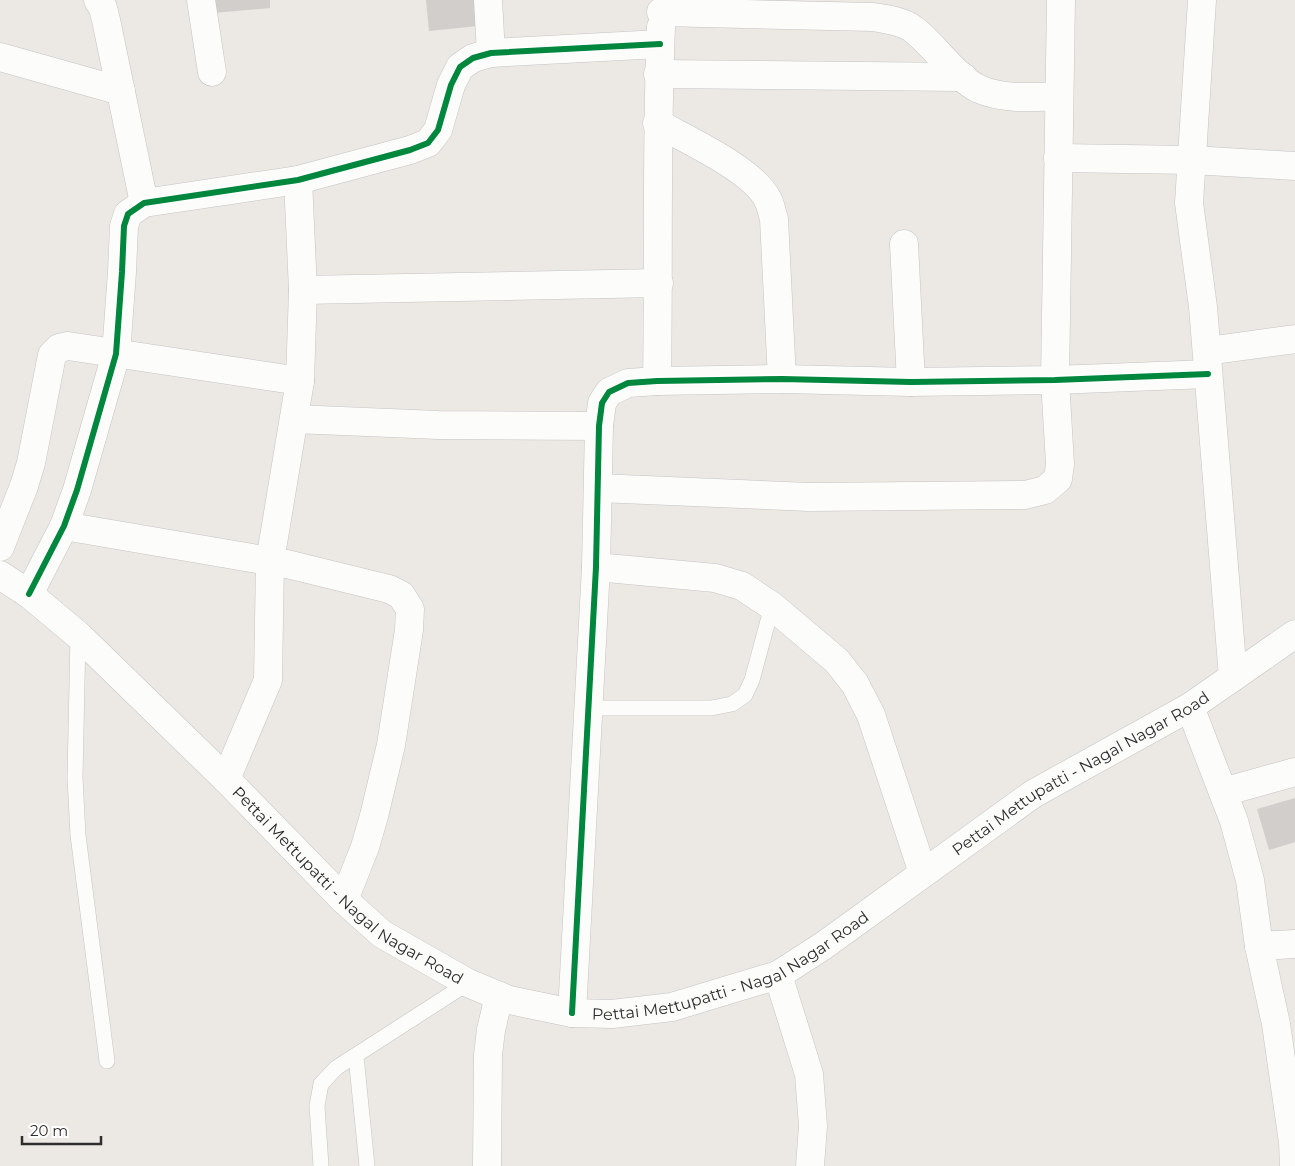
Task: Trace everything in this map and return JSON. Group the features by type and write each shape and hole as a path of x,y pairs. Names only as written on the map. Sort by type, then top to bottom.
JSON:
{"street":[{"path":"98,0 103,8 106,20 144,203"},
{"path":"201,0 212,72"},
{"path":"488,0 491,53"},
{"path":"598,488 809,497 1025,495 1045,490 1058,480 1060,464 1055,380 1061,0"},
{"path":"1202,0 1189,203 1203,306 1233,677"},
{"path":"657,381 659,283 657,123 661,6 873,16 912,28 963,77 978,88 1016,97 1059,96"},
{"path":"29,594 64,526 77,490 116,354 124,226 128,214 144,203 298,180 410,150 428,143 438,130 451,85 460,67 473,58 491,53 660,44"},
{"path":"0,57 121,90"},
{"path":"658,74 963,77"},
{"path":"657,123 730,164 753,181 768,200 774,219 782,379"},
{"path":"1058,158 1192,160 1295,166"},
{"path":"226,779 268,680 270,561 300,381 303,290 298,180"},
{"path":"904,244 911,382"},
{"path":"303,290 659,283"},
{"path":"572,1013 596,567 600,426 602,403 609,392 628,383 657,381 782,379 911,382 1055,380 1208,363 1295,339"},
{"path":"0,547 31,463 52,355 59,348 68,346 300,381"},
{"path":"294,419 438,424 600,426"},
{"path":"64,526 270,561 389,589 401,595 410,609 409,630 391,745 374,816 344,900"},
{"path":"596,567 715,578 742,586 772,606 837,661 855,684 871,715 923,874"},
{"name":"Pettai Mettupatti - Nagal Nagar Road","path":"0,575 29,594 78,635 226,779 344,900 382,934 468,983 499,996 509,1000 572,1013 612,1014 672,1007 778,975 823,946 1033,794 1190,707 1295,634"},
{"path":"1190,707 1234,821 1250,880 1259,946 1286,1024 1294,1150"},
{"path":"1223,792 1295,772"},
{"path":"1259,946 1295,944"},
{"path":"778,975 809,1074 813,1126 810,1166"},
{"path":"487,1166 488,1055 491,1030 499,996"}],"lane":[{"path":"589,708 711,708 732,704 745,694 752,680 772,606"},
{"path":"78,635 75,778 78,835 106,1061"},
{"path":"321,1166 317,1106 321,1084 336,1068 468,983"},
{"path":"356,1056 367,1166"}],"building":[{"path":"212,0 270,0 270,8 213,13"},
{"path":"426,0 476,0 478,26 429,31"},
{"path":"1295,798 1295,842 1269,850 1257,809"}],"cycle path":[{"path":"29,594 64,526 77,490 116,354 124,226 128,214 144,203 298,180 410,150 428,143 438,130 451,85 460,67 473,58 491,53 660,44"},
{"path":"572,1013 596,567 599,426 602,403 609,392 628,383 657,381 782,379 911,382 1055,380 1208,374"}]}
